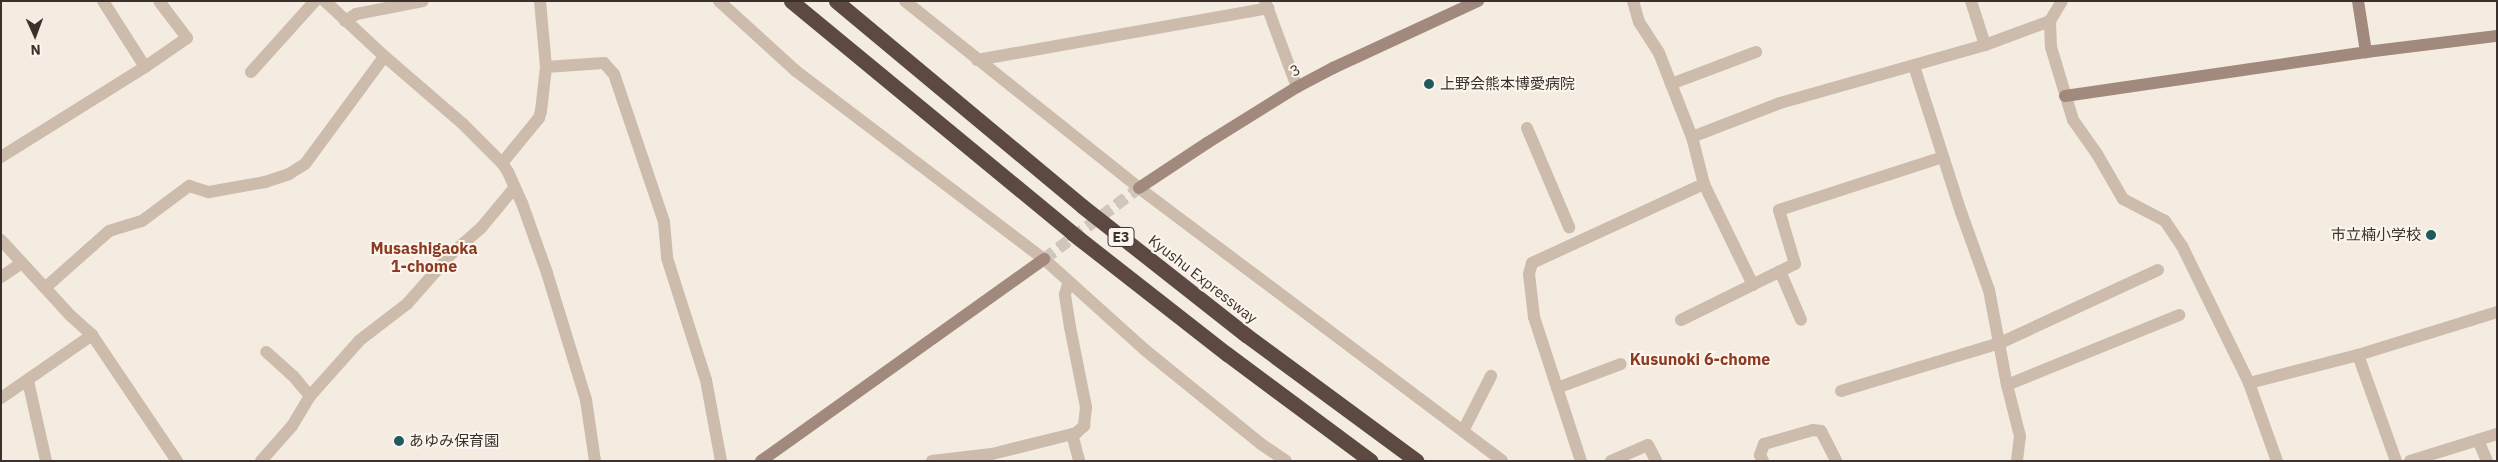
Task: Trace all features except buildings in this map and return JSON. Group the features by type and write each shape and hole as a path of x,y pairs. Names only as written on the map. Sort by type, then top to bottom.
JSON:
{"highway":[{"name":"E3","path":"791,1 1072,233 1227,354 1371,461"},
{"name":"Kyushu Expressway","path":"836,1 1106,225 1246,335 1417,461"}],"street":[{"path":"103,1 145,67"},
{"path":"1,157 145,67 187,38 159,1"},
{"path":"251,72 315,1"},
{"path":"326,1 383,55 463,124 502,163 515,187 547,273 586,400 596,461"},
{"path":"346,21 356,14 423,1"},
{"path":"502,163 539,118 546,67 540,1"},
{"path":"719,1 796,71 1044,259 1145,350 1286,461"},
{"path":"905,1 1139,188 1502,461"},
{"path":"1632,1 1639,22 1659,53 1692,138 1704,184 1753,285"},
{"path":"1972,1 1985,45"},
{"path":"2062,1 2050,21 2051,47 2073,120 2097,154 2124,199 2165,221 2182,246 2249,382 2277,461"},
{"path":"2358,1 2366,52"},
{"name":"3","path":"1139,188 1207,142 1297,87 1471,3"},
{"path":"977,60 1266,5 1297,87"},
{"path":"1692,138 1780,103 1985,45 2050,21"},
{"path":"2065,96 2366,52 2497,36"},
{"path":"1671,84 1756,52"},
{"path":"46,287 109,231 142,221 189,186 209,192 265,182 289,174 304,164 384,57 383,55"},
{"path":"546,67 604,63 614,74 664,222 667,258 706,380 721,461"},
{"path":"1914,66 1989,290 2006,385 2020,436 2017,461"},
{"path":"1527,128 1548,183 1569,227"},
{"path":"1681,320 1795,264 1779,210 1943,157"},
{"path":"1581,461 1534,317 1529,274 1532,264 1704,184"},
{"path":"261,461 292,426 310,396 360,340 407,304 450,256 481,228 515,187"},
{"path":"1,240 71,316 92,335 177,461"},
{"path":"761,461 1044,259"},
{"path":"1,277 22,263"},
{"path":"1840,391 2000,343 2158,270"},
{"path":"1780,272 1801,320"},
{"path":"932,461 993,458 1072,434 1084,426 1086,407 1070,327 1066,294 1069,282"},
{"path":"2249,382 2358,355 2497,312"},
{"path":"2006,385 2179,316"},
{"path":"1,398 92,335"},
{"path":"266,352 310,396"},
{"path":"2358,355 2396,461"},
{"path":"1557,388 1621,364"},
{"path":"1463,431 1491,376"},
{"path":"28,381 46,461"},
{"path":"1763,461 1760,455 1764,444 1813,430 1822,431 1836,461"},
{"path":"1072,434 1079,461"},
{"path":"2410,461 2497,434"},
{"path":"2478,440 2487,461"},
{"path":"1610,461 1648,445 1656,461"}],"tunnel":[{"path":"1044,259 1139,188"}],"place":[{"name":"上野会熊本博愛病院","path":"1429,84"},
{"name":"市立楠小学校","path":"2431,235"},
{"name":"あゆみ保育園","path":"399,441"}],"district":[{"name":"Musashigaoka 1-chome","path":"424,257"},
{"name":"Kusunoki 6-chome","path":"1700,359"}]}
